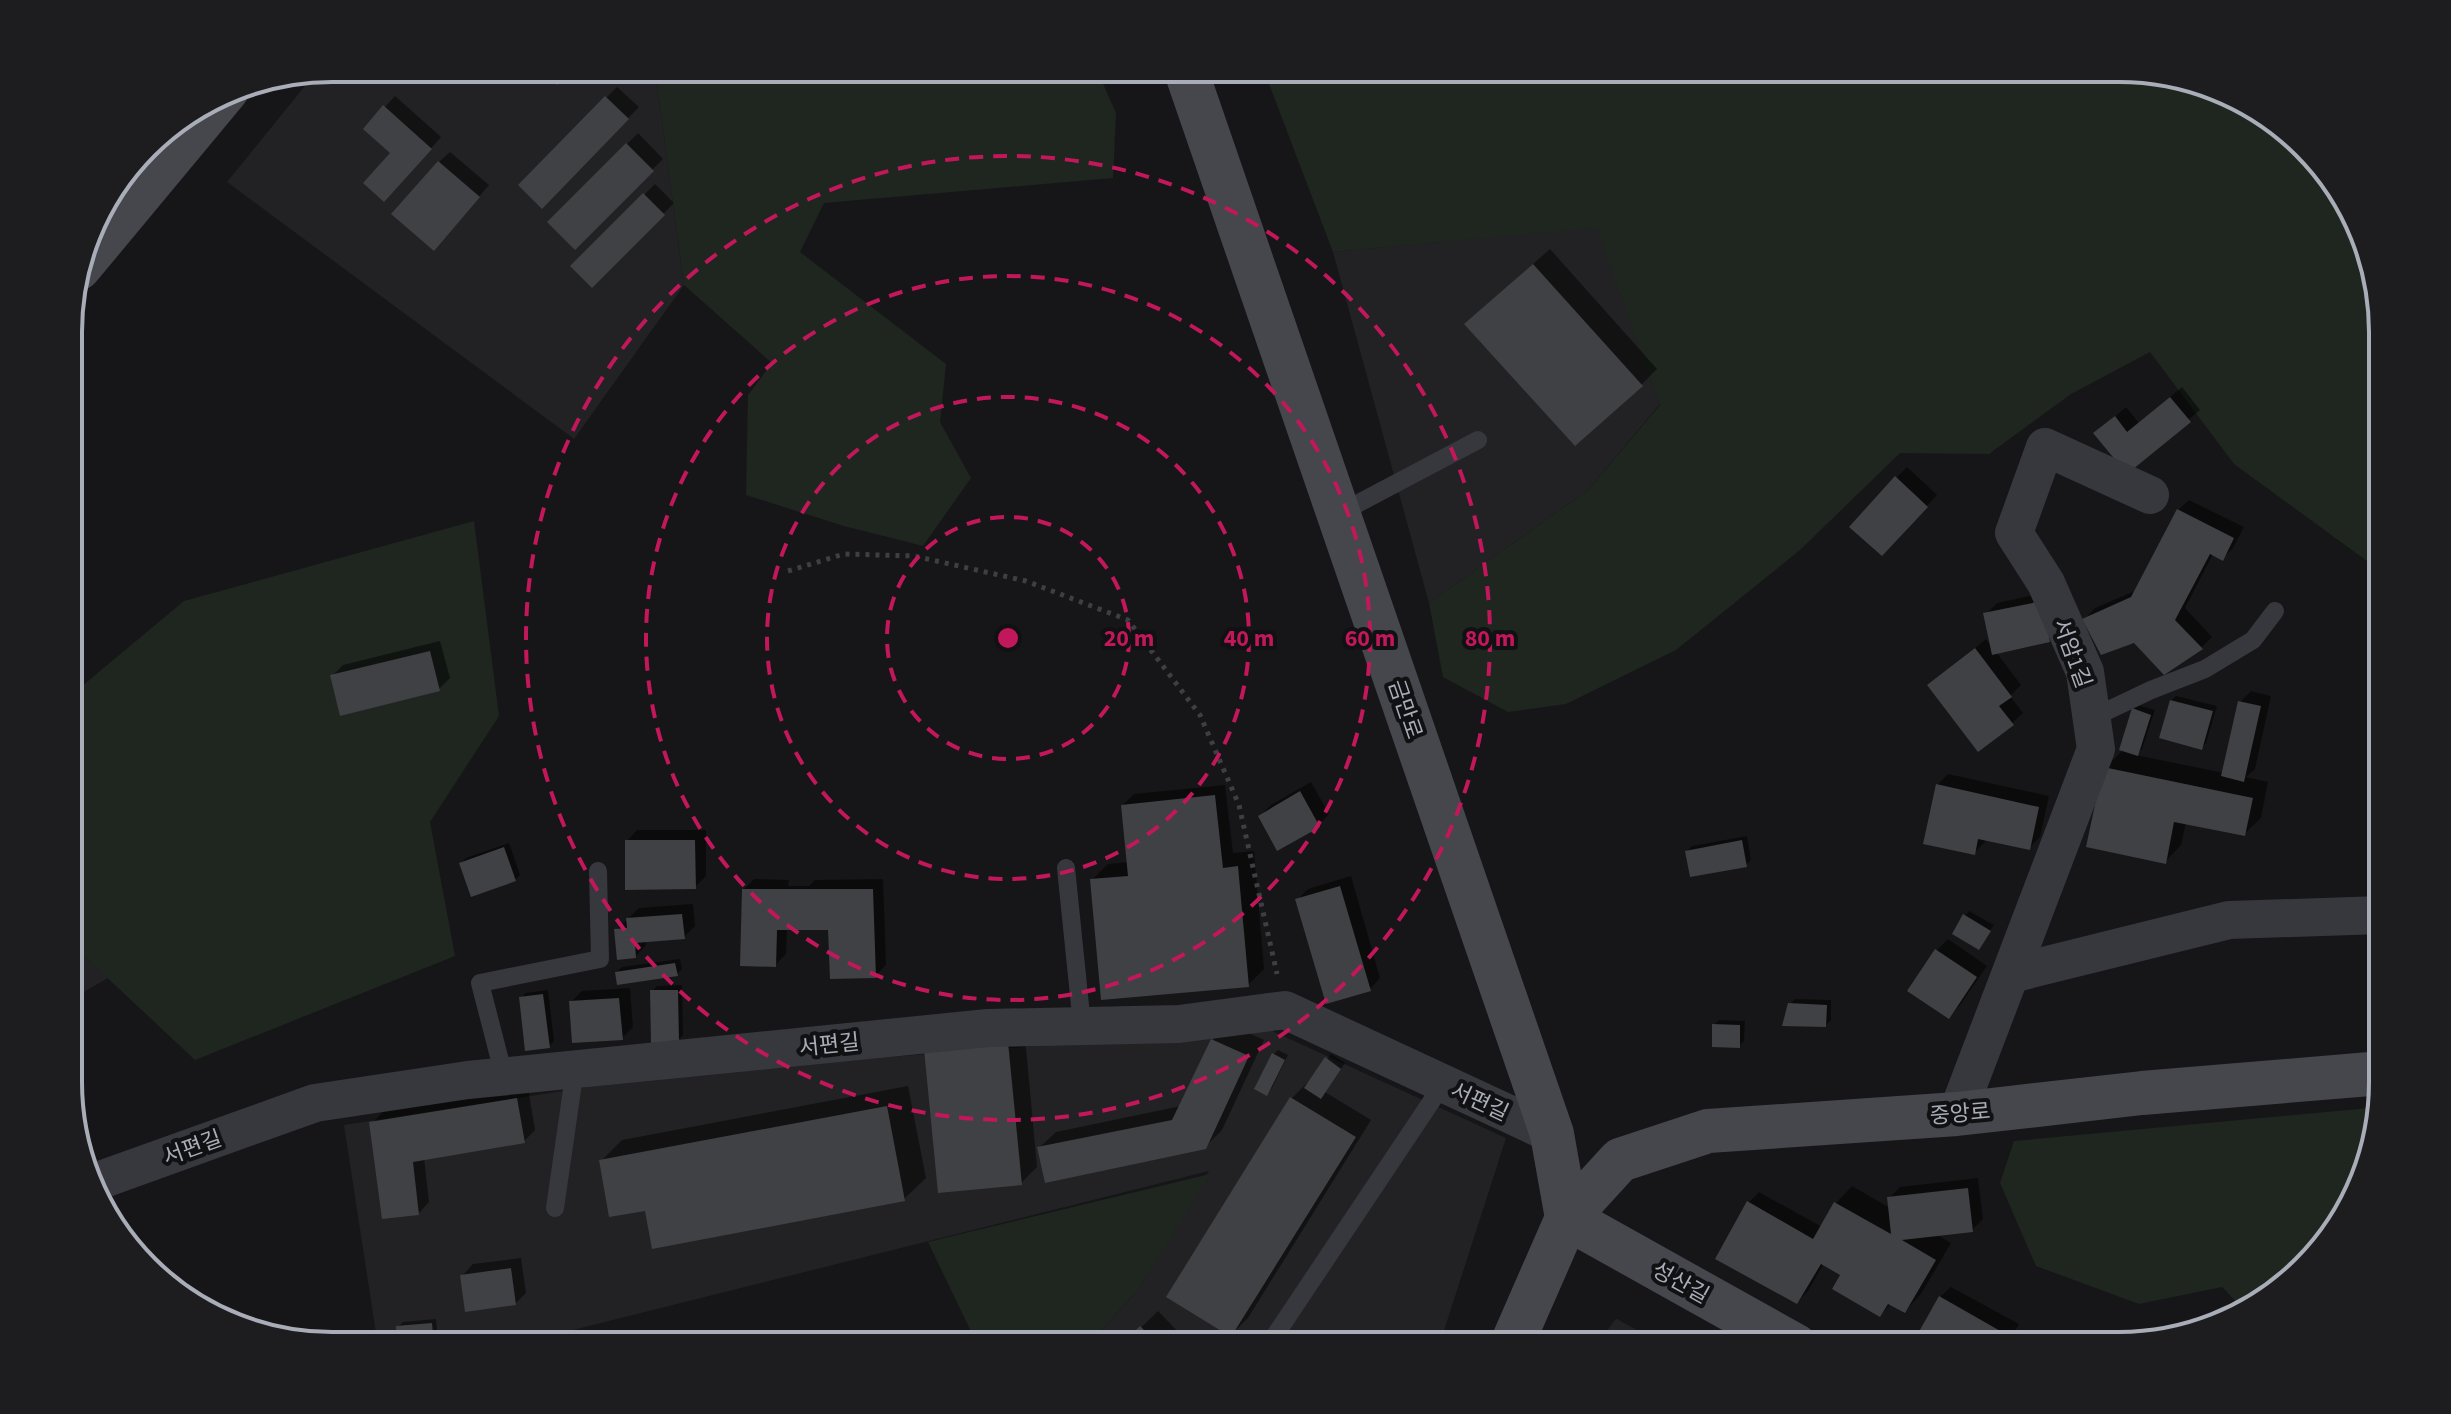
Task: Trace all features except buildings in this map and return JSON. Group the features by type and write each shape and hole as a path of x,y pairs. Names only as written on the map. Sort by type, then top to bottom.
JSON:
{"street":[{"name":"금만로","path":"1190,83 1552,1134 1567,1218"},
{"path":"97,246 205,116"},
{"name":"서암1길","path":"1957,1114 2096,749 2085,672 2046,583 2014,533 2045,447 2150,495"},
{"path":"2011,974 2229,920 2368,915"},
{"name":"서편길","path":"102,1180 315,1103 504,1076 988,1028 1179,1024 1285,1010 1552,1134"},
{"name":"중앙로","path":"1567,1218 1620,1160 1708,1131 1957,1114 2142,1093 2368,1074"},
{"path":"1517,1331 1567,1218"},
{"name":"성산길","path":"1567,1218 1770,1331"}],"lane":[{"path":"1338,514 1478,440"},
{"path":"2092,718 2205,669 2253,640 2275,611"},
{"path":"1066,868 1082,1025"},
{"path":"504,1076 480,983 600,959 598,871"},
{"path":"555,1208 575,1069"},
{"path":"1278,1331 1443,1084"}],"path":[{"path":"788,571 844,554 914,556 1026,581 1128,620 1200,715 1239,805 1285,1010"}],"shaded area":[{"path":"1269,82 2119,82 2152,84 2184,91 2244,115 2284,144 2327,193 2356,252 2368,316 2368,562 2234,464 2150,352 2071,394 1989,454 1900,453 1800,550 1676,650 1566,704 1508,712 1443,677 1429,603 1588,490 1660,405 1596,228 1333,252"},
{"path":"657,83 684,285 574,439 227,182 306,84"},
{"path":"657,83 1102,83 1116,113 1113,178 824,203 800,252 946,364 940,422 971,478 923,546 844,526 746,495 748,395 772,363 684,285"},
{"path":"1596,227 1660,404 1588,490 1429,603 1333,252"},
{"path":"474,521 499,716 430,822 455,956 195,1060 82,954 82,686 184,601"},
{"path":"82,954 108,978 82,993"},
{"path":"1268,1029 1506,1138 1444,1331 1100,1332 1138,1290 1209,1171 566,1332 376,1332 344,1125 607,1084 862,1059"},
{"path":"2367,1108 2360,1147 2336,1207 2296,1259 2237,1303 2222,1287 2139,1304 2036,1266 2000,1183 2014,1141"},
{"path":"1210,1174 1138,1290 1100,1332 971,1332 928,1242"},
{"path":"1616,1319 1639,1331 1606,1331"}]}
